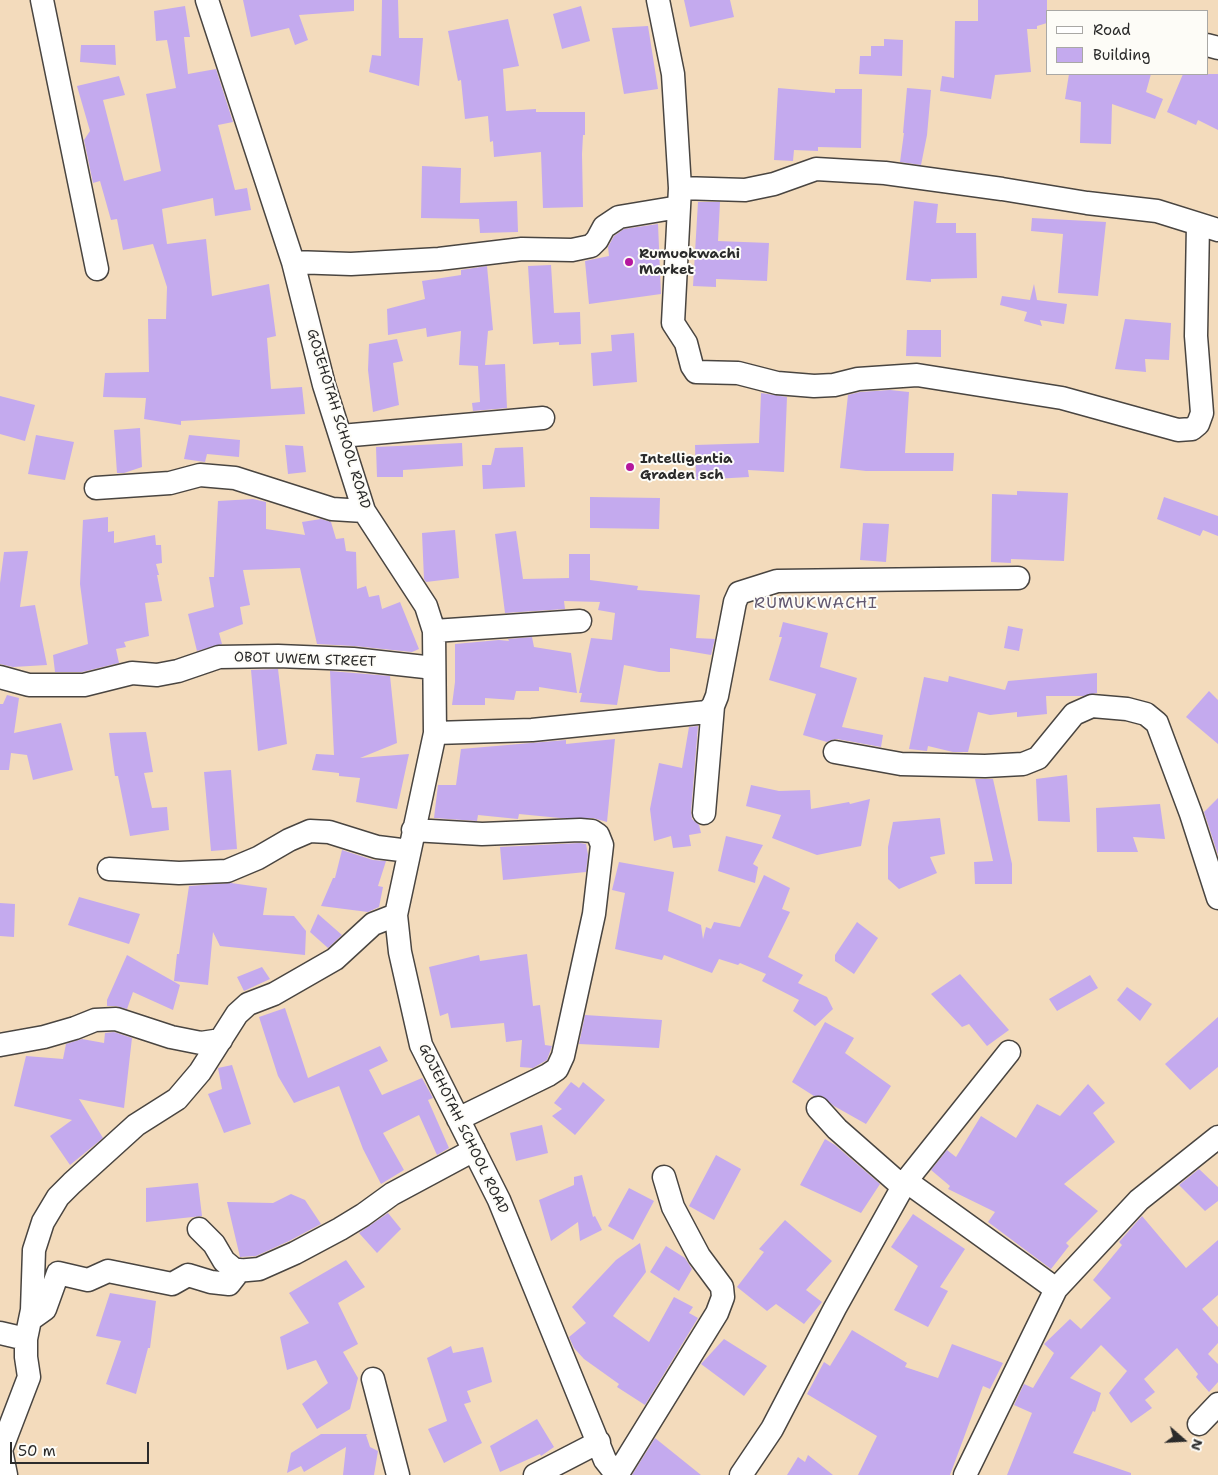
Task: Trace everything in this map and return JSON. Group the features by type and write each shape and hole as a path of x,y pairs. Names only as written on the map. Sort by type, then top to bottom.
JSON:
{"street":[{"path":"42,0 97,269"},
{"name":"GOJEHOTAH SCHOOL ROAD","path":"207,0 293,262 324,385 364,511 426,606 434,631 435,733 396,915 400,952 421,1045 499,1200 605,1460 617,1475"},
{"path":"293,262 351,264 439,259 522,249 572,250 591,246 597,240 604,227 619,217 680,198 745,190 774,184 816,169 924,177 1087,203 1157,211 1208,227 1196,336 1202,413 1198,424 1192,429 1178,430 1062,398 917,375 858,379 834,385 814,386 777,384 738,373 696,372 692,366 686,343 674,323 680,198 673,74 658,0"},
{"path":"341,436 543,418"},
{"path":"96,488 170,483 200,475 226,477 235,478 332,509 364,511"},
{"path":"704,813 714,706 735,602 739,594 746,590 778,581 1018,578"},
{"path":"434,631 580,621"},
{"name":"OBOT UWEM STREET","path":"0,676 29,685 84,685 132,673 157,675 178,671 219,657 278,656 353,659 434,668"},
{"path":"435,733 532,730 707,712 714,706"},
{"path":"835,752 901,764 985,766 1023,764 1038,758 1074,714 1092,706 1127,709 1146,714 1157,723 1191,814 1218,898"},
{"path":"109,869 179,873 227,871 258,858 289,840 310,831 329,832 377,847 411,840 482,834 580,830 592,831 598,835 602,845 594,914 563,1056 557,1069 458,1119"},
{"path":"6,1475 1,1450 29,1377 26,1357 28,1329 32,1310 34,1250 43,1222 58,1197 78,1176 136,1125 177,1099 200,1072 237,1014 248,1004 274,994 336,959 373,924 396,915"},
{"path":"0,1045 44,1037 76,1028 95,1020 116,1019 171,1037 201,1043 221,1040"},
{"path":"742,1475 772,1429 835,1308 905,1184 1009,1052"},
{"path":"818,1108 837,1129 905,1184 1056,1289"},
{"path":"965,1475 1056,1289 1139,1200 1218,1137"},
{"path":"199,1229 214,1244 224,1261 236,1271 259,1269 295,1253 363,1215 392,1194 474,1150"},
{"path":"617,1475 717,1313 723,1297 722,1288 699,1256 673,1207 664,1178"},
{"path":"0,1333 28,1329 45,1309 58,1273 88,1280 108,1272 172,1284 188,1275 211,1282 229,1284 240,1270"},
{"path":"373,1380 398,1475"},
{"path":"1199,1424 1218,1404"},
{"path":"535,1475 599,1442"}],"building":[{"path":"243,0 354,0 354,11 299,15 308,40 295,45 289,28 251,37"},
{"path":"382,0 398,0 399,38 423,38 419,86 369,72 372,55 381,56"},
{"path":"684,0 730,0 734,17 690,27"},
{"path":"978,0 1047,0 1046,23 1037,26 1037,29 1027,29 1031,72 995,75 991,99 940,91 942,76 954,78 955,21 978,21"},
{"path":"185,6 190,37 184,37 188,74 216,69 233,122 218,125 235,190 247,188 251,210 215,216 213,198 162,209 167,244 206,239 212,296 269,284 276,336 267,338 271,389 302,387 305,414 181,421 181,425 144,419 146,398 103,397 105,373 149,372 148,319 166,319 167,287 153,244 123,250 117,219 111,220 100,181 93,183 84,140 90,131 77,86 119,76 125,95 103,100 124,181 161,171 146,94 176,88 167,40 156,41 154,11"},
{"path":"581,6 590,41 562,49 553,14"},
{"path":"508,19 519,66 503,69 506,111 536,109 536,112 585,112 585,135 583,135 582,154 583,207 543,208 541,152 494,157 493,141 490,142 488,116 465,119 461,80 458,81 448,31"},
{"path":"648,26 658,89 624,94 612,28"},
{"path":"884,39 903,40 902,76 859,74 860,56 871,56 871,46 884,46"},
{"path":"81,45 115,45 116,65 80,62"},
{"path":"1218,74 1218,130 1198,120 1196,125 1167,112 1183,75"},
{"path":"1069,75 1151,75 1146,92 1163,99 1155,119 1112,104 1111,144 1080,143 1081,102 1065,99"},
{"path":"778,88 835,93 835,89 862,89 861,148 818,147 818,151 794,150 793,161 774,160"},
{"path":"907,88 931,90 927,135 921,165 900,162"},
{"path":"422,166 461,168 460,203 517,201 518,232 480,233 479,219 421,218"},
{"path":"914,201 938,204 936,223 956,223 956,233 976,233 977,278 931,279 931,282 906,280"},
{"path":"698,202 720,202 718,241 769,243 767,281 716,279 716,287 693,286"},
{"path":"1032,218 1106,222 1098,296 1058,293 1063,234 1031,231"},
{"path":"658,224 661,294 589,304 585,261 609,256 608,247 614,236 624,229"},
{"path":"551,265 554,313 580,312 581,344 559,345 559,342 533,344 528,266"},
{"path":"487,266 493,330 488,331 485,365 505,364 507,408 473,411 472,403 480,402 478,366 459,365 461,331 427,337 426,328 388,335 387,309 425,299 422,281 461,275 461,270"},
{"path":"1034,284 1037,300 1067,304 1064,324 1040,320 1042,326 1024,321 1027,312 1000,305 1002,296 1030,300"},
{"path":"1125,319 1171,323 1169,360 1145,359 1146,372 1115,369"},
{"path":"907,330 941,330 941,357 906,356"},
{"path":"634,333 637,382 593,386 591,353 612,351 611,335"},
{"path":"397,339 403,361 393,363 399,405 373,412 368,370 369,344"},
{"path":"890,390 909,392 905,453 954,453 953,471 866,471 840,468 848,395 860,392"},
{"path":"761,393 787,397 784,472 748,470 749,477 696,480 695,445 759,443"},
{"path":"0,396 35,405 25,441 0,434"},
{"path":"140,428 142,467 124,473 117,473 114,430"},
{"path":"36,435 74,442 65,480 28,474"},
{"path":"189,435 240,440 239,457 207,454 205,462 184,459"},
{"path":"462,443 463,466 403,470 403,477 377,477 376,447"},
{"path":"285,445 303,446 306,472 288,474"},
{"path":"523,447 525,487 483,489 482,465 491,465 495,448"},
{"path":"1017,491 1068,493 1064,561 1011,559 1011,563 991,562 992,494 1017,495"},
{"path":"590,497 660,498 659,529 590,528"},
{"path":"1164,497 1218,516 1218,536 1203,530 1200,536 1157,519"},
{"path":"253,499 266,502 266,529 305,535 302,522 321,519 331,522 336,539 344,538 346,551 356,552 357,589 366,586 369,597 379,595 382,609 400,602 419,649 412,652 317,644 300,568 243,570 250,605 240,607 243,624 219,633 222,644 197,651 188,614 214,607 209,577 214,577 218,501"},
{"path":"108,517 108,532 114,531 114,543 155,535 156,545 161,545 162,563 156,564 162,601 145,603 149,636 124,642 126,647 116,649 119,663 82,672 55,672 53,655 88,644 80,584 83,520"},
{"path":"863,523 889,524 886,562 860,560"},
{"path":"455,530 459,578 426,582 424,579 422,533"},
{"path":"516,531 523,579 569,578 569,554 590,554 590,580 638,586 637,590 700,595 696,638 715,639 711,655 670,648 670,672 659,672 624,665 617,705 580,702 582,693 579,693 591,638 612,640 615,613 598,610 600,602 564,601 565,609 505,613 495,534"},
{"path":"28,551 20,607 35,605 47,665 13,667 0,664 0,583 4,552"},
{"path":"783,622 828,633 820,667 857,678 842,727 883,735 881,747 837,739 827,742 803,735 816,694 769,680 782,637 779,637"},
{"path":"1008,626 1023,629 1019,651 1004,648"},
{"path":"532,637 534,647 571,653 577,693 539,687 539,691 516,691 514,700 485,698 485,705 452,705 455,682 455,644 499,640 509,641 508,639"},
{"path":"278,669 287,744 258,751 251,670"},
{"path":"330,671 390,676 397,743 360,758 409,754 397,809 356,802 360,778 312,770 316,754 334,755"},
{"path":"1097,673 1097,693 1083,696 1046,696 1047,714 1017,717 1017,712 990,715 978,712 968,752 953,752 928,746 927,751 909,749 924,677 948,682 949,676 1005,690 1008,681"},
{"path":"1209,691 1218,700 1218,744 1186,717"},
{"path":"7,695 19,698 14,733 61,723 73,770 33,780 27,755 11,753 9,770 0,770 0,704 3,704"},
{"path":"698,726 691,812 692,819 699,825 701,833 689,835 691,846 673,848 671,836 654,841 650,809 659,763 682,768 689,727"},
{"path":"146,732 153,772 144,773 152,808 167,807 169,830 130,836 118,776 115,776 109,733"},
{"path":"615,739 607,822 593,818 560,818 519,814 518,819 478,815 477,821 434,818 438,785 456,785 461,749 566,740 566,744"},
{"path":"231,770 237,849 211,851 204,772"},
{"path":"1067,775 1070,822 1038,821 1036,779"},
{"path":"975,779 993,779 1012,864 1012,884 975,884 974,862 993,861"},
{"path":"751,785 779,791 810,790 811,809 849,802 850,804 870,799 861,846 817,855 772,838 781,815 746,806"},
{"path":"1218,798 1218,855 1204,812"},
{"path":"1160,804 1165,839 1133,837 1138,852 1097,852 1096,808"},
{"path":"940,818 945,854 930,857 937,873 899,889 888,879 888,847 893,822"},
{"path":"726,836 763,845 753,864 758,867 755,883 718,871"},
{"path":"586,844 588,855 586,872 503,880 500,847"},
{"path":"342,850 373,860 386,861 378,886 383,887 379,907 368,912 321,906 333,878 335,878"},
{"path":"619,862 674,872 668,911 701,925 703,939 706,927 711,929 714,922 740,927 764,875 790,888 782,909 790,912 768,957 803,975 798,983 827,997 833,1009 815,1026 793,1011 799,1000 762,981 766,974 740,963 738,965 719,959 712,973 664,955 662,960 615,949 625,893 612,890"},
{"path":"231,883 267,888 263,915 294,916 306,931 305,955 220,946 213,932 208,985 174,981 189,886"},
{"path":"79,897 140,914 129,944 68,925"},
{"path":"0,903 15,904 14,937 0,936"},
{"path":"318,914 342,935 328,948 310,932"},
{"path":"857,922 878,938 854,974 835,961 835,955"},
{"path":"527,954 533,1006 540,1005 545,1045 552,1046 547,1060 533,1068 520,1067 522,1040 506,1042 504,1023 451,1028 448,1013 440,1016 429,967 479,955 480,961"},
{"path":"127,955 180,985 173,1010 133,992 127,1009 107,1006 107,1000"},
{"path":"262,967 270,979 244,991 237,977"},
{"path":"960,974 1009,1030 987,1046 969,1024 962,1027 931,994"},
{"path":"1090,975 1098,988 1057,1011 1049,999"},
{"path":"1127,987 1152,1004 1140,1021 1117,1000"},
{"path":"285,1008 308,1078 380,1046 388,1061 369,1070 382,1095 422,1078 433,1098 428,1100 449,1148 437,1155 419,1115 383,1133 404,1170 381,1184 363,1149 339,1086 294,1103 278,1076 259,1017"},
{"path":"585,1015 662,1020 659,1048 579,1044"},
{"path":"1218,1017 1218,1067 1190,1090 1165,1064"},
{"path":"825,1022 854,1038 845,1053 891,1086 866,1124 834,1106 822,1096 814,1096 792,1082"},
{"path":"114,1032 132,1038 124,1108 79,1099 103,1138 70,1165 50,1136 72,1120 14,1106 26,1056 63,1059 66,1044 82,1039 104,1043 105,1033"},
{"path":"232,1065 251,1124 224,1133 208,1094 222,1089 218,1068"},
{"path":"571,1082 579,1088 583,1082 605,1100 575,1135 552,1116 562,1109 554,1103"},
{"path":"1088,1084 1105,1103 1093,1113 1115,1142 1064,1184 1098,1211 1066,1243 1069,1246 1051,1269 988,1222 995,1212 948,1189 950,1186 931,1170 947,1150 956,1157 981,1116 1016,1138 1037,1104 1060,1116"},
{"path":"542,1125 548,1153 516,1161 510,1133"},
{"path":"825,1139 835,1145 880,1184 861,1213 800,1185"},
{"path":"716,1155 741,1169 714,1220 689,1206"},
{"path":"1199,1169 1218,1187 1218,1201 1205,1211 1179,1185"},
{"path":"582,1175 593,1217 595,1216 602,1230 580,1241 578,1222 551,1241 539,1200 574,1185 574,1177"},
{"path":"198,1183 202,1216 146,1222 146,1188"},
{"path":"629,1188 654,1201 633,1240 608,1226"},
{"path":"291,1194 305,1200 321,1224 256,1256 240,1257 227,1202 273,1203"},
{"path":"388,1213 401,1229 377,1253 359,1233"},
{"path":"913,1214 965,1249 940,1287 948,1291 928,1327 894,1310 918,1266 891,1247"},
{"path":"1142,1216 1186,1268 1218,1240 1218,1295 1202,1309 1218,1327 1218,1343 1208,1354 1218,1364 1218,1382 1209,1392 1196,1377 1198,1374 1177,1348 1144,1379 1155,1392 1145,1400 1152,1408 1131,1423 1109,1393 1127,1371 1101,1345 1070,1378 1101,1393 1095,1412 1093,1411 1073,1453 1131,1473 1131,1475 1007,1475 1032,1413 1014,1405 1024,1384 1033,1388 1054,1353 1044,1344 1070,1319 1081,1329 1111,1298 1093,1280 1122,1245 1119,1242"},
{"path":"785,1220 832,1261 806,1290 822,1302 804,1324 776,1304 767,1311 737,1287 764,1252 759,1249"},
{"path":"640,1243 646,1272 613,1316 649,1342 674,1297 693,1307 689,1313 698,1318 645,1405 617,1387 619,1384 584,1359 574,1348 569,1337 586,1323 572,1307 616,1260"},
{"path":"666,1246 685,1258 692,1269 679,1291 650,1272"},
{"path":"346,1260 365,1287 338,1303 358,1344 343,1352 358,1378 350,1409 317,1429 302,1404 328,1383 316,1360 287,1370 280,1337 309,1323 289,1293"},
{"path":"110,1293 156,1301 150,1348 148,1348 136,1394 106,1384 121,1341 96,1336"},
{"path":"852,1330 907,1363 905,1367 938,1378 952,1344 1003,1363 990,1389 983,1386 950,1475 858,1475 877,1436 807,1394 824,1362 830,1366"},
{"path":"724,1339 767,1366 744,1396 701,1364"},
{"path":"451,1346 453,1353 483,1347 492,1382 467,1391 471,1402 464,1404 482,1443 444,1463 428,1429 447,1421 427,1358"},
{"path":"537,1419 554,1447 541,1456 540,1454 500,1472 490,1446"},
{"path":"321,1434 368,1434 366,1435 370,1447 378,1451 374,1475 343,1475 346,1447 304,1472 301,1466 287,1473 291,1453"},
{"path":"655,1438 701,1475 632,1475"},
{"path":"808,1455 833,1475 787,1475 798,1457 805,1462"}],"place":[{"name":"Rumuokwachi Market","path":"629,262"},
{"name":"Intelligentia Graden sch","path":"630,467"}],"district":[{"name":"RUMUKWACHI","path":"816,604"}]}
